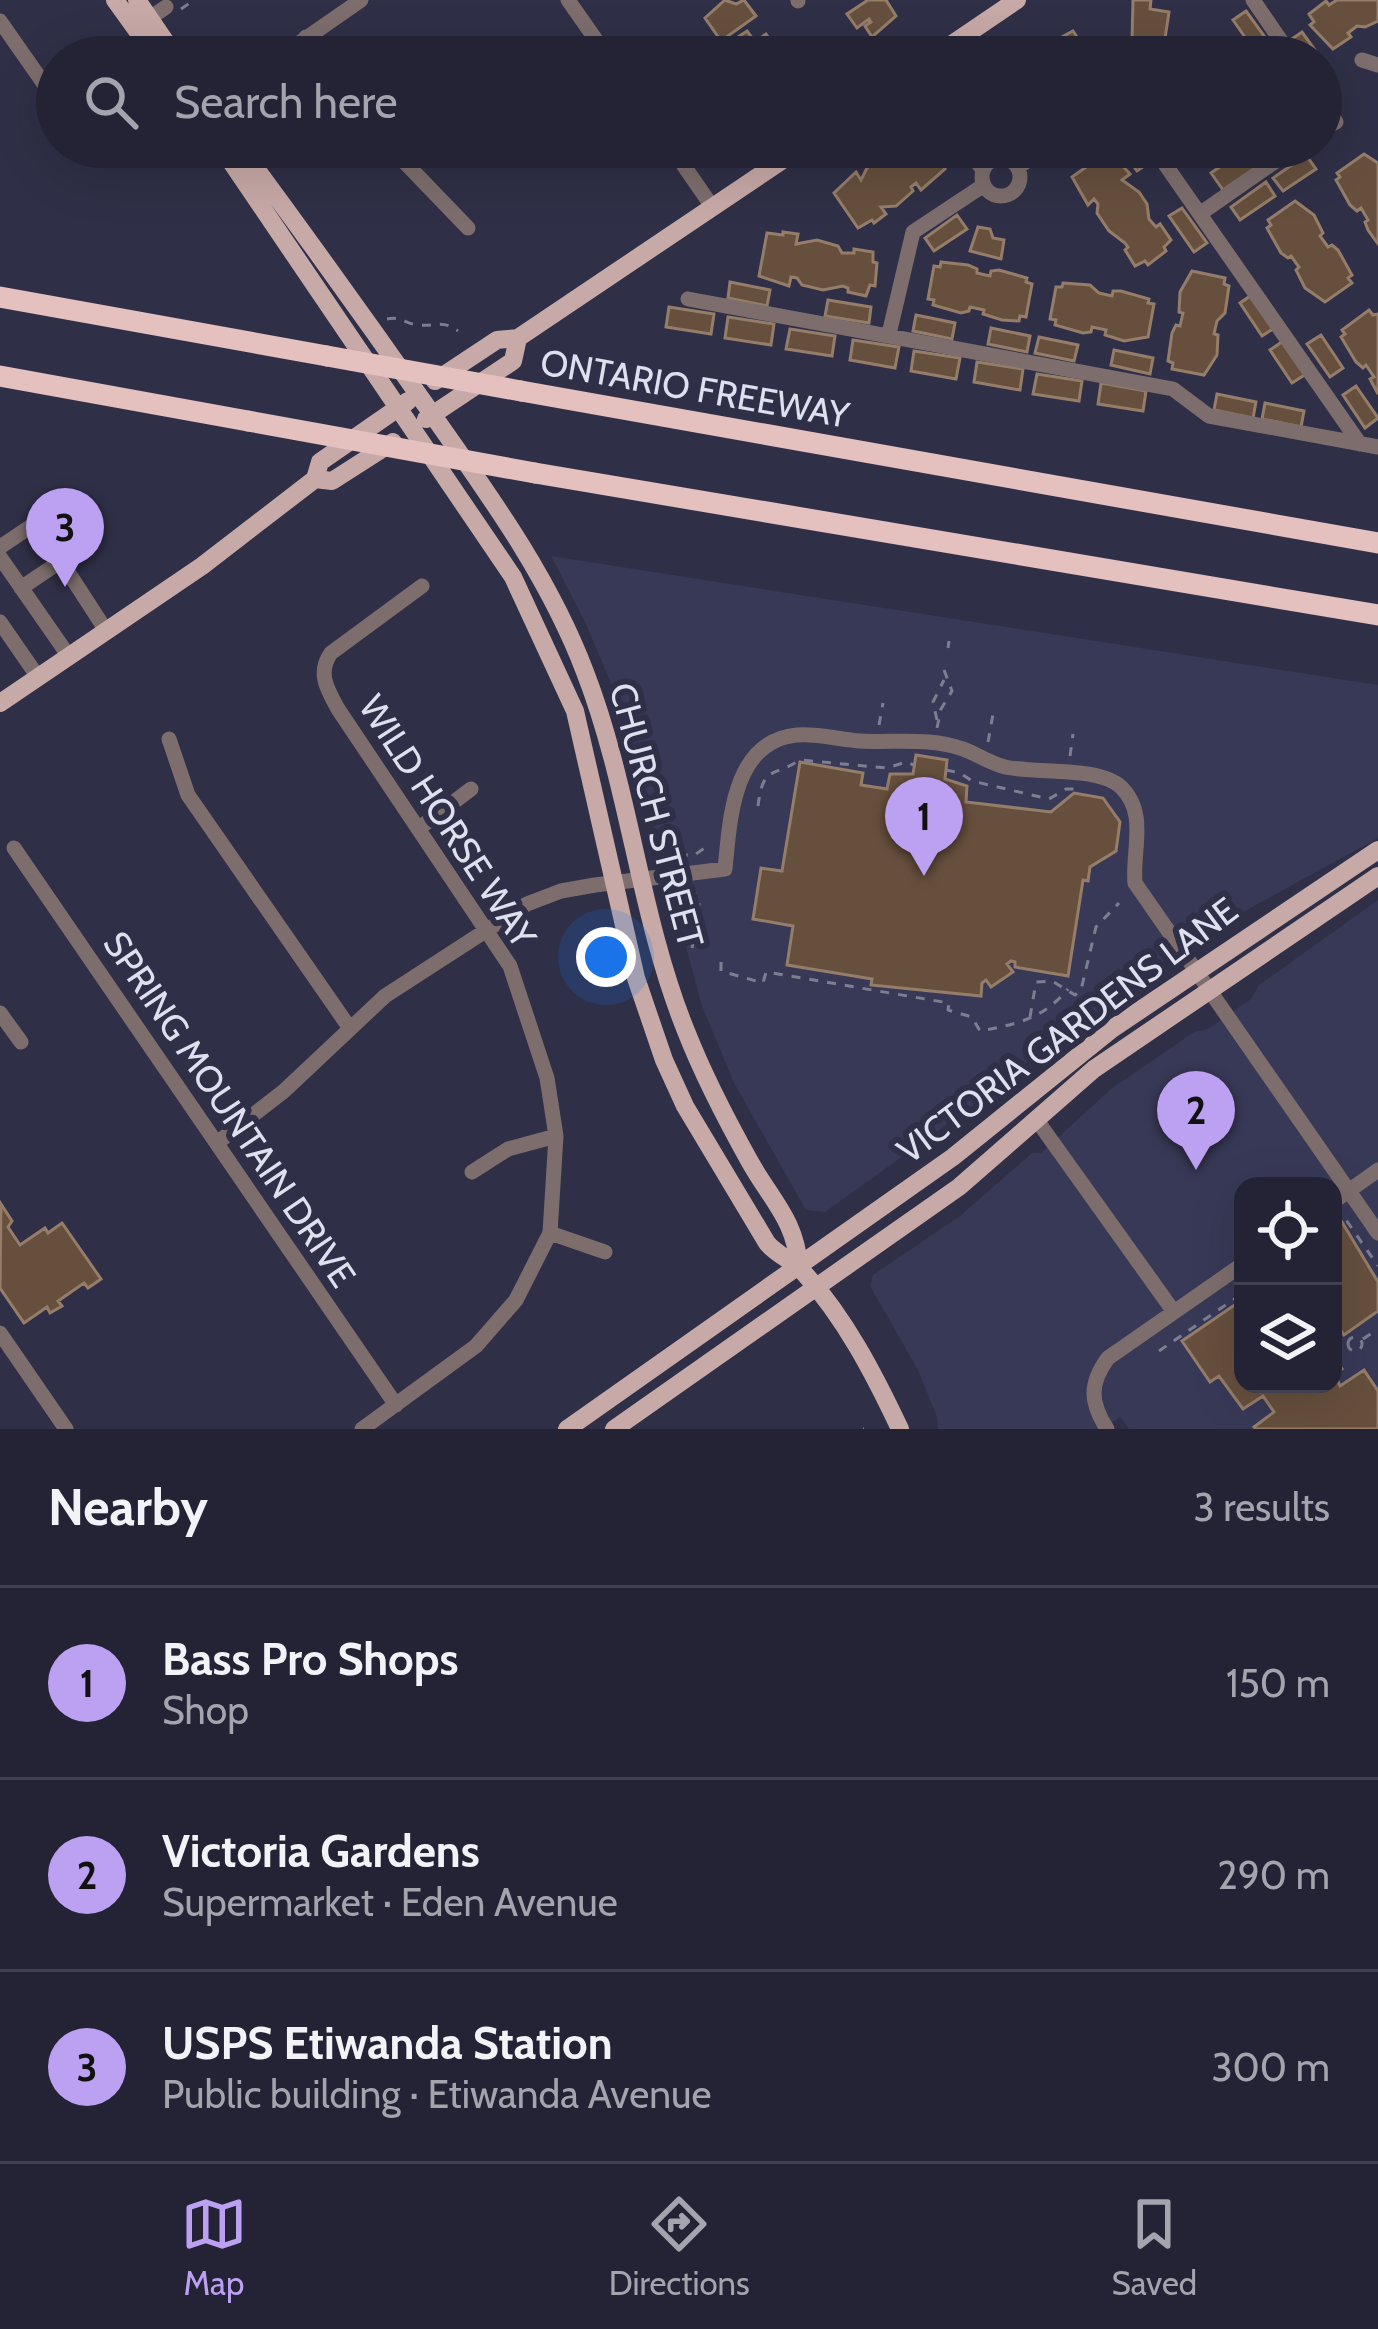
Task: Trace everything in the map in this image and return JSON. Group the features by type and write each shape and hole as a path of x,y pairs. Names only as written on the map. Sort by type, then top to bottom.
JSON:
{"highway":[{"name":"ONTARIO FREEWAY","path":"0,297 1378,542"},
{"path":"0,376 535,473 1378,615"}],"main road":[{"path":"115,0 141,36"},
{"path":"137,0 158,13 167,36"},
{"path":"965,36 1017,0"},
{"name":"CHURCH STREET","path":"235,168 513,577 575,711 636,978 685,1106 767,1243 816,1287 869,1366 900,1429"},
{"name":"CHURCH STREET","path":"255,168 505,516 583,666 611,746 662,967 720,1108 797,1237 799,1267"},
{"path":"0,703 202,566 315,479 320,463 418,394 497,340 518,338 771,168"},
{"path":"315,479 332,481 513,361 518,338"},
{"name":"VICTORIA GARDENS LANE","path":"567,1429 953,1157 1112,1029 1378,850"},
{"name":"VICTORIA GARDENS LANE","path":"614,1429 958,1187 1094,1070 1378,877"}],"street":[{"path":"308,36 361,0"},
{"path":"568,0 593,36"},
{"path":"1254,0 1278,36"},
{"path":"1,24 36,73"},
{"path":"410,168 468,228"},
{"path":"685,168 713,208"},
{"path":"889,334 913,232 984,168"},
{"path":"988,168 997,196 1012,193 1020,178 1018,168"},
{"path":"1169,168 1360,444"},
{"path":"1202,213 1266,168"},
{"path":"688,298 1173,389 1209,416 1378,447"},
{"path":"0,548 36,524"},
{"path":"0,557 68,655"},
{"path":"21,588 61,561 105,629"},
{"name":"WILD HORSE WAY","path":"362,1429 476,1346 516,1300 550,1233 556,1136 547,1078 510,966 338,709 322,665 340,646 422,586"},
{"path":"0,622 38,677"},
{"path":"217,1143 284,1090 385,996 527,904 561,891 725,869 737,781 755,758 783,738 800,735 959,747 1006,767 1067,775 1089,772 1124,789 1138,819 1135,883 1378,1233"},
{"path":"169,739 188,795 349,1027"},
{"path":"418,829 471,789"},
{"name":"SPRING MOUNTAIN DRIVE","path":"14,848 396,1405"},
{"path":"0,1013 20,1042"},
{"path":"1036,1119 1174,1312"},
{"path":"472,1172 508,1149 556,1136"},
{"path":"1342,1195 1378,1170"},
{"path":"550,1233 605,1252"},
{"path":"1107,1429 1092,1390 1108,1358 1234,1270"},
{"path":"0,1334 66,1429"}],"path":[{"path":"387,319 394,316 423,325 441,322 458,332"},
{"path":"948,648 949,641"},
{"path":"935,734 952,691 944,670"},
{"path":"938,722 933,702 946,677"},
{"path":"878,731 883,703"},
{"path":"986,749 993,714"},
{"path":"1069,764 1073,734"},
{"path":"758,806 761,782 775,768 800,760 887,768 906,762 914,765"},
{"path":"946,770 960,772 972,782 1049,799 1066,789 1083,789"},
{"path":"661,852 693,856 710,845"},
{"path":"688,886 699,898 692,948"},
{"path":"1030,1018 1036,982 1052,981 1075,995 1081,990 1096,927 1119,903"},
{"path":"721,962 727,976 763,983 766,972 949,1003 947,1010 972,1017 980,1031 1020,1025 1049,1010 1068,989"},
{"path":"1342,1218 1378,1266"},
{"path":"1159,1351 1234,1299"},
{"path":"1349,1348 1358,1351 1362,1340 1378,1329"},
{"path":"1342,1353 1351,1338 1362,1340"}],"shaded area":[{"path":"551,556 1378,685 1378,838 1225,922 1035,1056 972,1111 825,1212 806,1210 734,1083 702,1006 619,702"},
{"path":"1378,900 1378,1429 1129,1429 1120,1417 1102,1429 938,1429 918,1370 870,1286 873,1275 960,1216 1032,1153 1041,1153 1111,1089 1251,999 1259,985"}],"building":[{"path":"725,0 736,4 744,0 756,16 728,36 718,36 705,18"},
{"path":"868,0 886,0 896,16 871,36 865,26 869,19 857,28 847,14"},
{"path":"1133,0 1151,0 1150,9 1169,12 1165,36 1132,36"},
{"path":"1337,0 1378,0 1378,21 1357,26 1342,43 1342,36 1321,36 1310,25 1314,22 1309,14 1326,1 1329,5"},
{"path":"1246,11 1264,36 1244,36 1233,20"},
{"path":"1364,154 1378,163 1378,244 1361,208 1357,211 1350,205 1336,180 1337,173"},
{"path":"867,168 945,169 921,190 916,183 896,206 881,207 886,214 874,223 858,228 834,193 856,172 861,180"},
{"path":"1085,168 1125,168 1130,174 1122,180 1139,192 1149,219 1156,227 1160,224 1171,240 1166,251 1148,265 1145,261 1135,266 1125,250 1128,247 1097,213 1098,204 1094,199 1088,205 1072,177"},
{"path":"1218,168 1255,168 1223,190 1211,173"},
{"path":"1287,168 1316,169 1283,191 1273,178"},
{"path":"1266,182 1275,196 1240,220 1231,207"},
{"path":"1295,201 1314,215 1323,233 1320,236 1328,247 1338,250 1352,275 1348,278 1352,283 1325,302 1305,288 1296,270 1299,267 1291,256 1281,253 1267,228 1268,220"},
{"path":"1182,208 1207,243 1194,252 1169,216"},
{"path":"957,215 967,229 934,251 925,238"},
{"path":"978,227 1004,240 1001,259 970,251"},
{"path":"767,233 798,234 796,244 817,240 838,246 842,253 854,253 854,249 873,252 875,286 870,285 866,296 843,286 823,290 791,277 789,286 759,276"},
{"path":"941,262 968,265 990,276 991,271 999,270 1027,278 1032,284 1026,317 1002,320 983,314 984,310 970,307 961,313 933,305 934,300 928,299 934,266 940,267"},
{"path":"1192,271 1225,278 1229,286 1225,313 1214,334 1218,335 1217,355 1204,375 1172,369 1168,361 1172,333 1180,326 1183,313 1179,312 1180,292"},
{"path":"730,282 770,290 767,306 728,298"},
{"path":"1090,285 1112,296 1113,291 1121,291 1149,299 1154,304 1148,337 1124,341 1105,335 1106,330 1092,327 1091,332 1083,333 1055,325 1056,320 1050,319 1056,287"},
{"path":"1253,294 1276,327 1262,336 1240,303"},
{"path":"828,300 871,307 869,323 825,316"},
{"path":"669,307 714,314 711,334 666,327"},
{"path":"1369,310 1378,314 1378,394 1370,379 1374,377 1366,365 1363,368 1356,362 1341,337 1342,330"},
{"path":"916,315 955,323 952,339 913,331"},
{"path":"728,317 774,324 771,345 725,338"},
{"path":"991,328 1030,336 1027,352 988,344"},
{"path":"790,329 835,336 832,356 786,349"},
{"path":"1321,335 1343,368 1330,377 1307,344"},
{"path":"1039,337 1078,345 1074,361 1035,353"},
{"path":"853,340 899,347 895,368 850,360"},
{"path":"1283,341 1306,374 1292,383 1270,350"},
{"path":"1114,350 1153,358 1150,374 1111,365"},
{"path":"914,351 960,358 956,379 911,371"},
{"path":"977,362 1023,369 1020,390 974,382"},
{"path":"1037,374 1082,381 1079,401 1033,394"},
{"path":"1101,383 1146,391 1143,411 1098,404"},
{"path":"1356,386 1378,418 1365,428 1343,395"},
{"path":"1217,394 1256,402 1253,418 1214,410"},
{"path":"1265,403 1304,411 1301,427 1262,419"},
{"path":"916,755 947,760 945,779 967,786 966,802 1051,812 1074,793 1103,798 1120,822 1116,851 1090,867 1088,881 1083,880 1068,976 1015,967 1011,961 1007,964 1013,972 991,987 986,980 982,983 981,996 871,985 872,979 787,965 793,926 753,919 761,868 782,871 800,762 863,773 861,785 887,789 890,774 913,774"},
{"path":"1,1204 20,1245 62,1223 101,1279 88,1288 84,1283 58,1301 62,1306 50,1313 47,1307 24,1323 0,1288"},
{"path":"1342,1222 1378,1282 1378,1311 1344,1335"},
{"path":"1234,1305 1234,1393 1342,1393 1342,1385 1364,1370 1378,1391 1378,1429 1256,1429 1274,1412 1263,1396 1243,1409 1219,1376 1210,1382 1182,1341"}],"place":[{"name":"USPS Etiwanda Station","path":"65,587"},
{"name":"Bass Pro Shops","path":"924,876"},
{"name":"Victoria Gardens","path":"1196,1170"}]}
